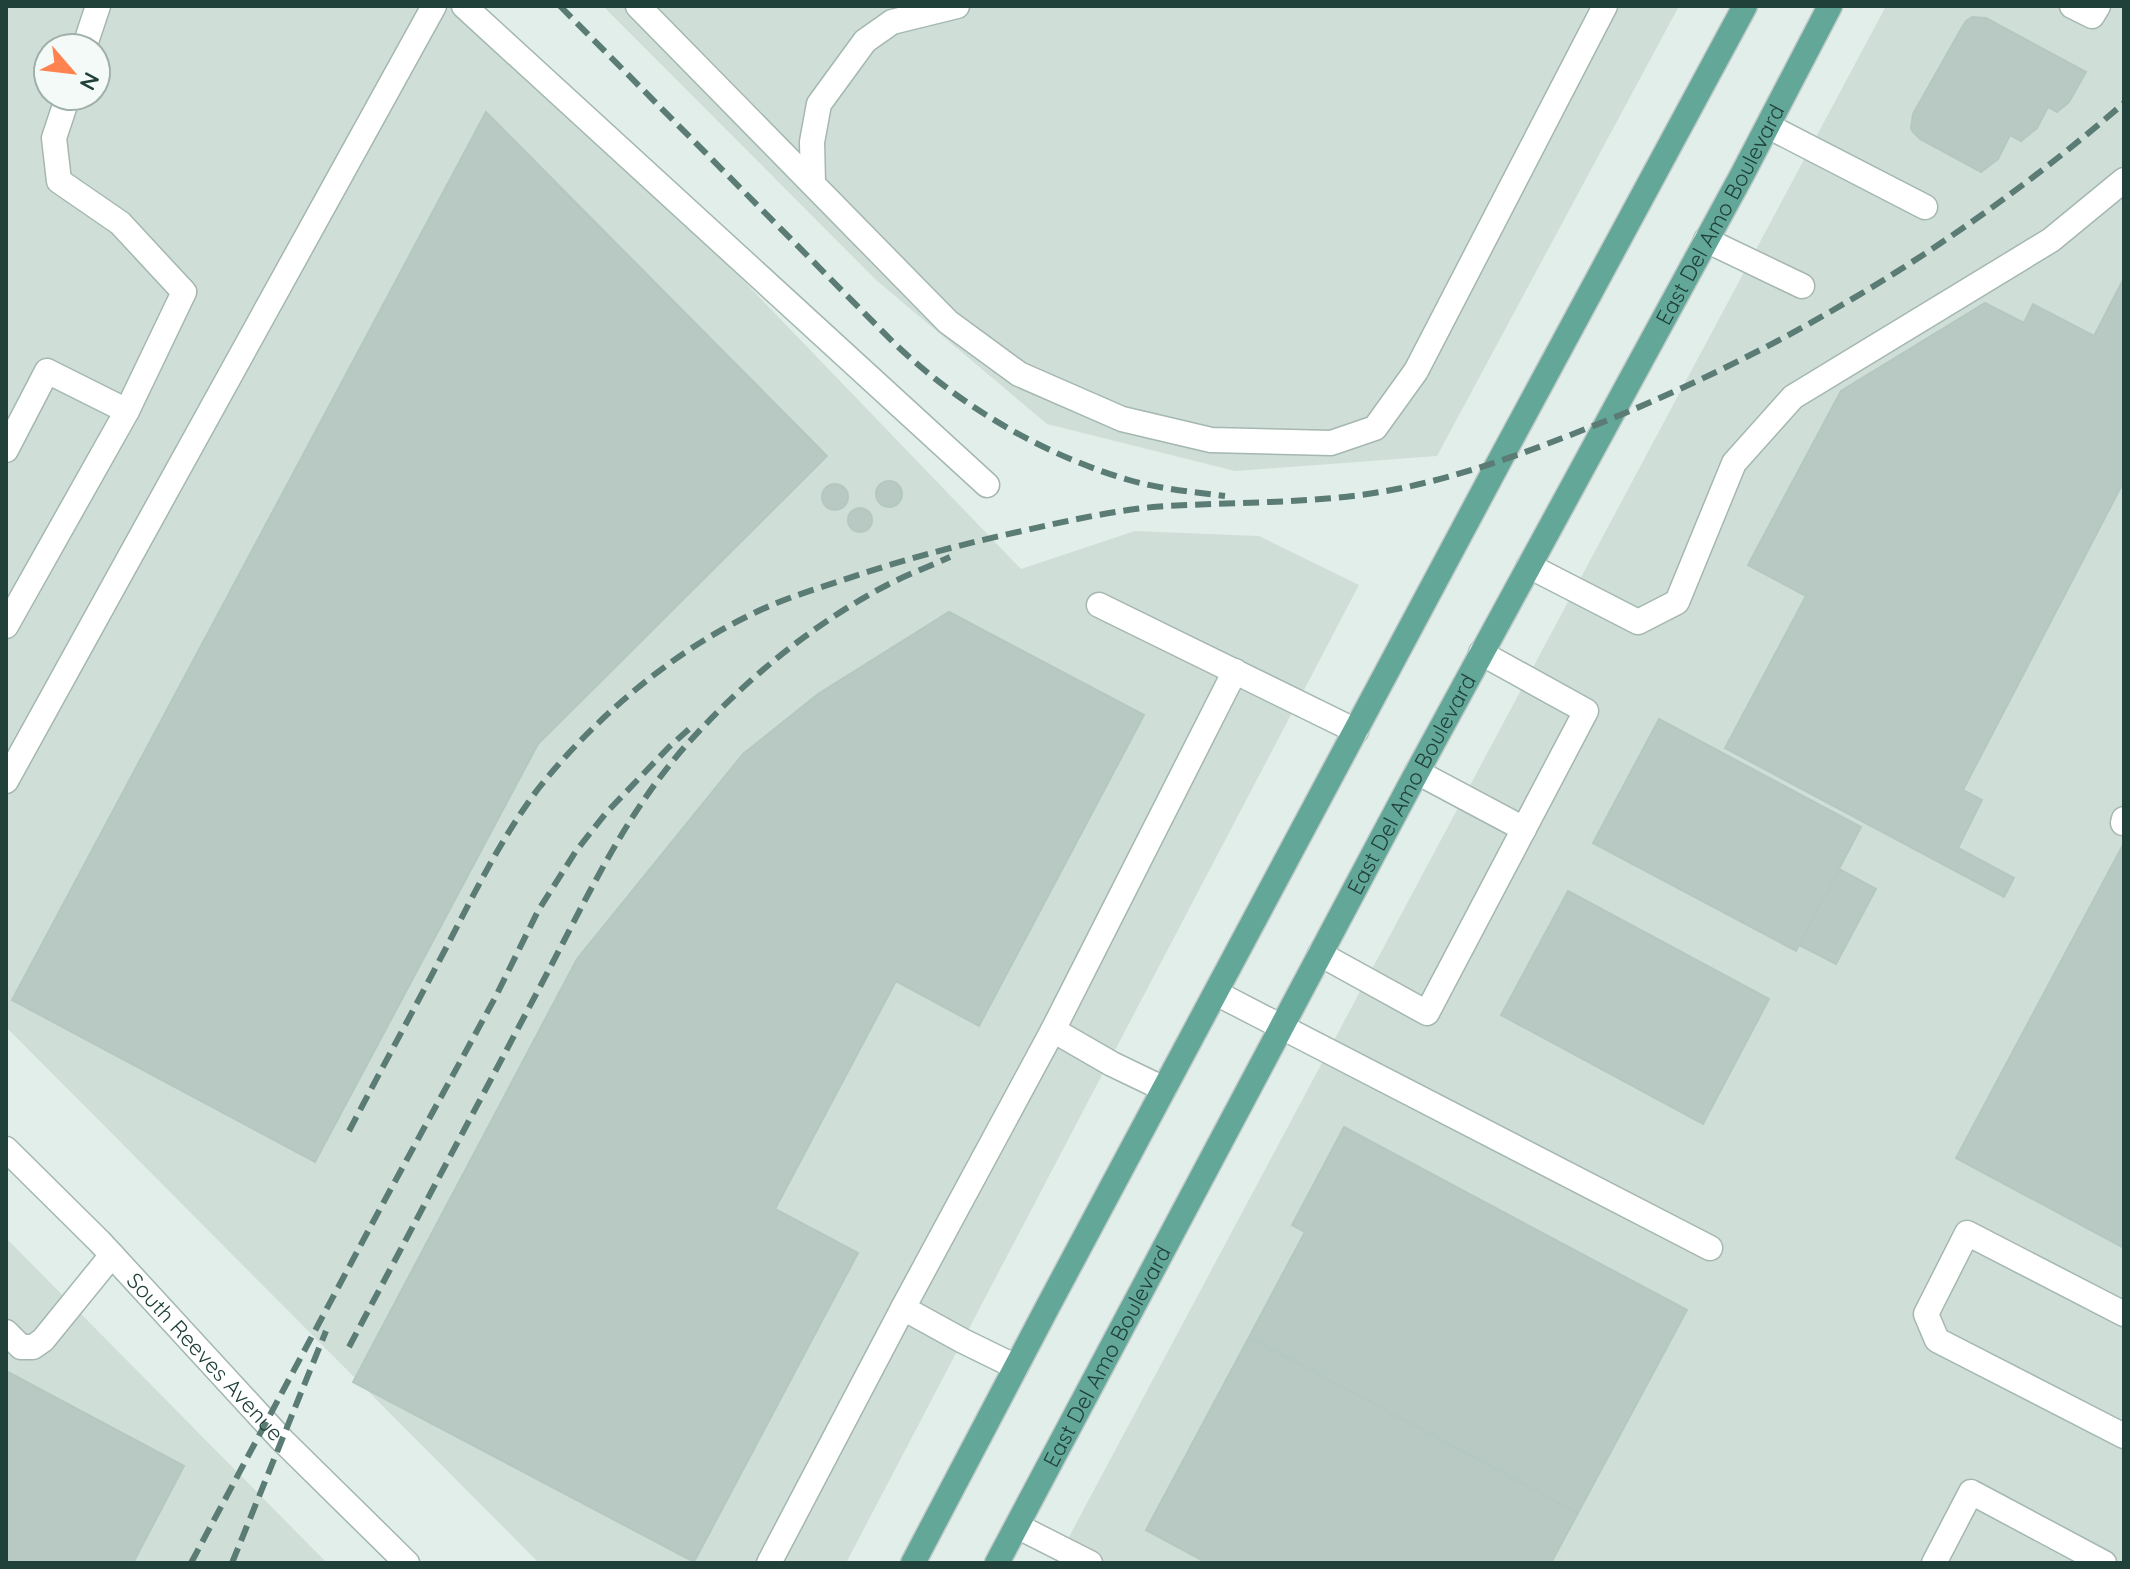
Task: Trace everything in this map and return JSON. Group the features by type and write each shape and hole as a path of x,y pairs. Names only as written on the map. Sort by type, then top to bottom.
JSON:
{"main road":[{"path":"913,1563 1745,6"},
{"name":"East Del Amo Boulevard","path":"997,1563 1417,772 1830,6"}],"lane":[{"path":"89,32 98,6"},
{"path":"6,781 434,6"},
{"path":"464,6 987,485"},
{"path":"638,6 948,322 1019,374 1122,419 1211,440 1331,443 1375,428 1416,371 1605,6"},
{"path":"813,184 812,142 819,104 865,41 892,22 957,6"},
{"path":"2072,6 2092,16 2098,6"},
{"path":"6,626 127,411 184,292 120,223 59,181 54,138 63,112"},
{"path":"1768,126 1925,207"},
{"path":"1529,566 1638,622 1677,602 1734,463 1793,397 2051,240 2124,180"},
{"path":"1706,240 1802,286"},
{"path":"6,450 47,371 127,411"},
{"path":"1099,605 1356,731"},
{"path":"1320,954 1427,1013 1586,711 1481,653"},
{"path":"769,1563 1053,1030 1235,671"},
{"path":"1417,772 1524,829"},
{"path":"1216,993 1710,1248"},
{"path":"1053,1030 1164,1089"},
{"name":"South Reeves Avenue","path":"6,1149 112,1255 282,1440 407,1563"},
{"path":"2124,1314 1967,1233 1926,1314 1937,1340 2124,1436"},
{"path":"6,1332 21,1347 33,1347 43,1340 112,1255"},
{"path":"903,1308 1016,1367"},
{"path":"1934,1563 1971,1492 2104,1563"},
{"path":"1017,1526 1090,1563"}],"shaded area":[{"path":"6,6 479,6 1021,569 1135,531 1259,536 1359,585 846,1563 539,1563 6,1027"},
{"path":"603,6 1679,6 1437,456 1235,471 1047,424 876,280"},
{"path":"1886,6 2124,6 2124,1563 1055,1563"},
{"path":"6,1238 327,1563 6,1563"}],"building":[{"path":"1972,17 1986,18 2086,72 2069,102 2057,112 2048,107 2037,128 2021,141 2010,135 1998,159 1981,172 1920,139 1911,128 1913,114 1961,29"},
{"path":"486,112 827,456 538,744 315,1162 12,1000"},
{"path":"2124,278 2124,481 1963,790 1982,800 1958,848 2014,878 2004,897 1725,748 1806,596 1748,565 1841,391 1985,303 2024,323 2033,304 2094,336"},
{"path":"889,481 898,485 902,494 898,503 889,507 880,503 876,494 880,485"},
{"path":"835,484 844,488 848,497 844,506 835,510 826,506 822,497 826,488"},
{"path":"860,508 871,515 872,520 865,531 860,532 849,525 848,520 855,509"},
{"path":"949,612 1144,715 979,1026 896,981 775,1209 858,1253 694,1562 353,1382 577,959 743,754 818,694"},
{"path":"1659,719 1861,827 1796,951 1593,843"},
{"path":"2124,843 2124,1248 1956,1158"},
{"path":"1839,869 1876,889 1836,964 1799,945"},
{"path":"1568,891 1769,999 1703,1124 1501,1015"},
{"path":"1344,1127 1687,1310 1578,1513 1249,1337 1305,1232 1292,1225"},
{"path":"1249,1337 1578,1513 1551,1563 1207,1563 1146,1530"},
{"path":"6,1371 184,1466 133,1563 6,1563"}],"railway":[{"path":"560,6 894,343 946,387 1033,442 1096,469 1153,486 1225,496"},
{"path":"349,1131 489,867 538,789 612,710 659,671 728,626 779,602 899,562 1004,535 1097,515 1153,507 1309,500 1402,488 1449,477 1542,446 1661,398 1732,364 1870,288 2001,201 2124,103"},
{"path":"349,1347 591,888 627,826 667,768 735,695 808,634 861,599 950,557"},
{"path":"191,1563 496,996 538,911 576,851 606,813 689,729"},
{"path":"232,1563 326,1331"}]}
